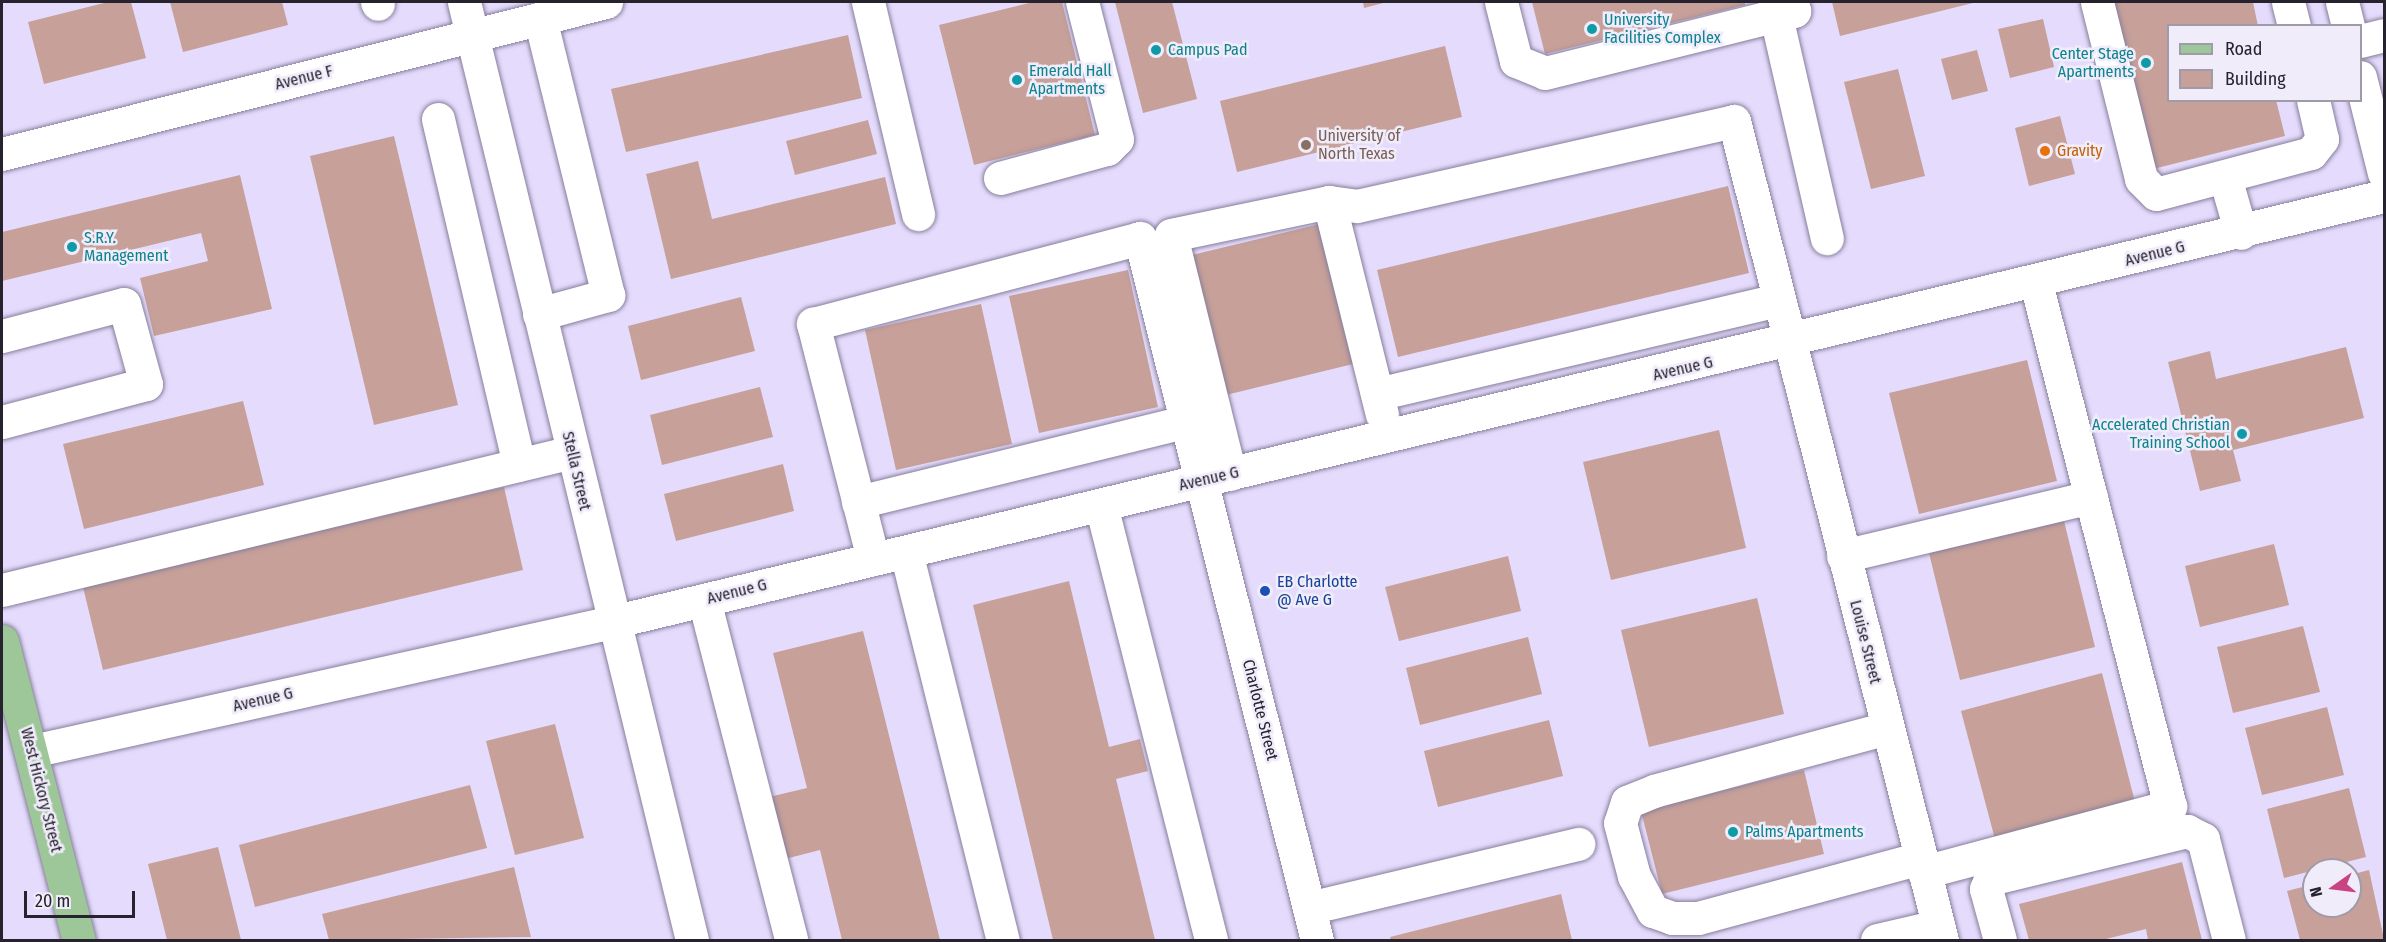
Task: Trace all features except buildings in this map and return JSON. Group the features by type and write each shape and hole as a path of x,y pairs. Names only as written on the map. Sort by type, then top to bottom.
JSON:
{"main road":[{"name":"West Hickory Street","path":"3,650 32,751 79,940"}],"street":[{"name":"Stella Street","path":"464,2 612,622 692,940"},
{"name":"Avenue F","path":"2,154 606,2"},
{"path":"868,2 918,214"},
{"path":"999,178 1107,149 1117,139 1082,2"},
{"path":"1501,2 1516,61 1545,73 1784,9 1827,238"},
{"path":"2097,2 2148,190 2166,194 2320,148 2314,105"},
{"path":"2288,2 2294,24"},
{"path":"2342,2 2348,24"},
{"path":"538,314 608,295 540,18"},
{"path":"2362,41 2385,35"},
{"path":"2362,97 2385,173"},
{"path":"438,119 519,465"},
{"name":"Louise Street","path":"1329,202 1357,206 1734,121 1788,344 1940,933"},
{"path":"2225,177 2241,233"},
{"name":"Avenue G","path":"32,751 612,622 1216,477 1788,344 2385,196"},
{"path":"1216,477 1171,235 1329,202 1388,437"},
{"path":"873,560 813,324 1140,238 1187,421 1216,477"},
{"path":"1887,728 1654,791 1627,802 1623,834 1634,876 1653,911 1671,918 1698,918 2170,806 2036,284"},
{"path":"1377,394 1777,300"},
{"path":"2,336 124,304 146,384 2,422"},
{"path":"858,502 1187,421"},
{"path":"2,590 572,452"},
{"name":"Charlotte Street","path":"1216,477 1317,940"},
{"path":"1843,556 2091,497"},
{"path":"1101,505 1211,940"},
{"path":"906,552 1003,940"},
{"path":"704,600 791,940"},
{"path":"2000,940 1986,889 1990,879 2187,831 2203,839 2229,940"},
{"path":"1309,908 1578,844"},
{"path":"1877,940 1940,933"}],"place":[{"name":"University Facilities Complex","path":"1592,29"},
{"name":"Campus Pad","path":"1156,50"},
{"name":"Center Stage Apartments","path":"2146,63"},
{"name":"Emerald Hall Apartments","path":"1017,80"},
{"name":"University of North Texas","path":"1306,145"},
{"name":"Gravity","path":"2045,151"},
{"name":"S.R.Y. Management","path":"72,247"},
{"name":"Accelerated Christian Training School","path":"2242,434"},
{"name":"EB Charlotte @ Ave G","path":"1265,591"},
{"name":"Palms Apartments","path":"1733,832"}]}
